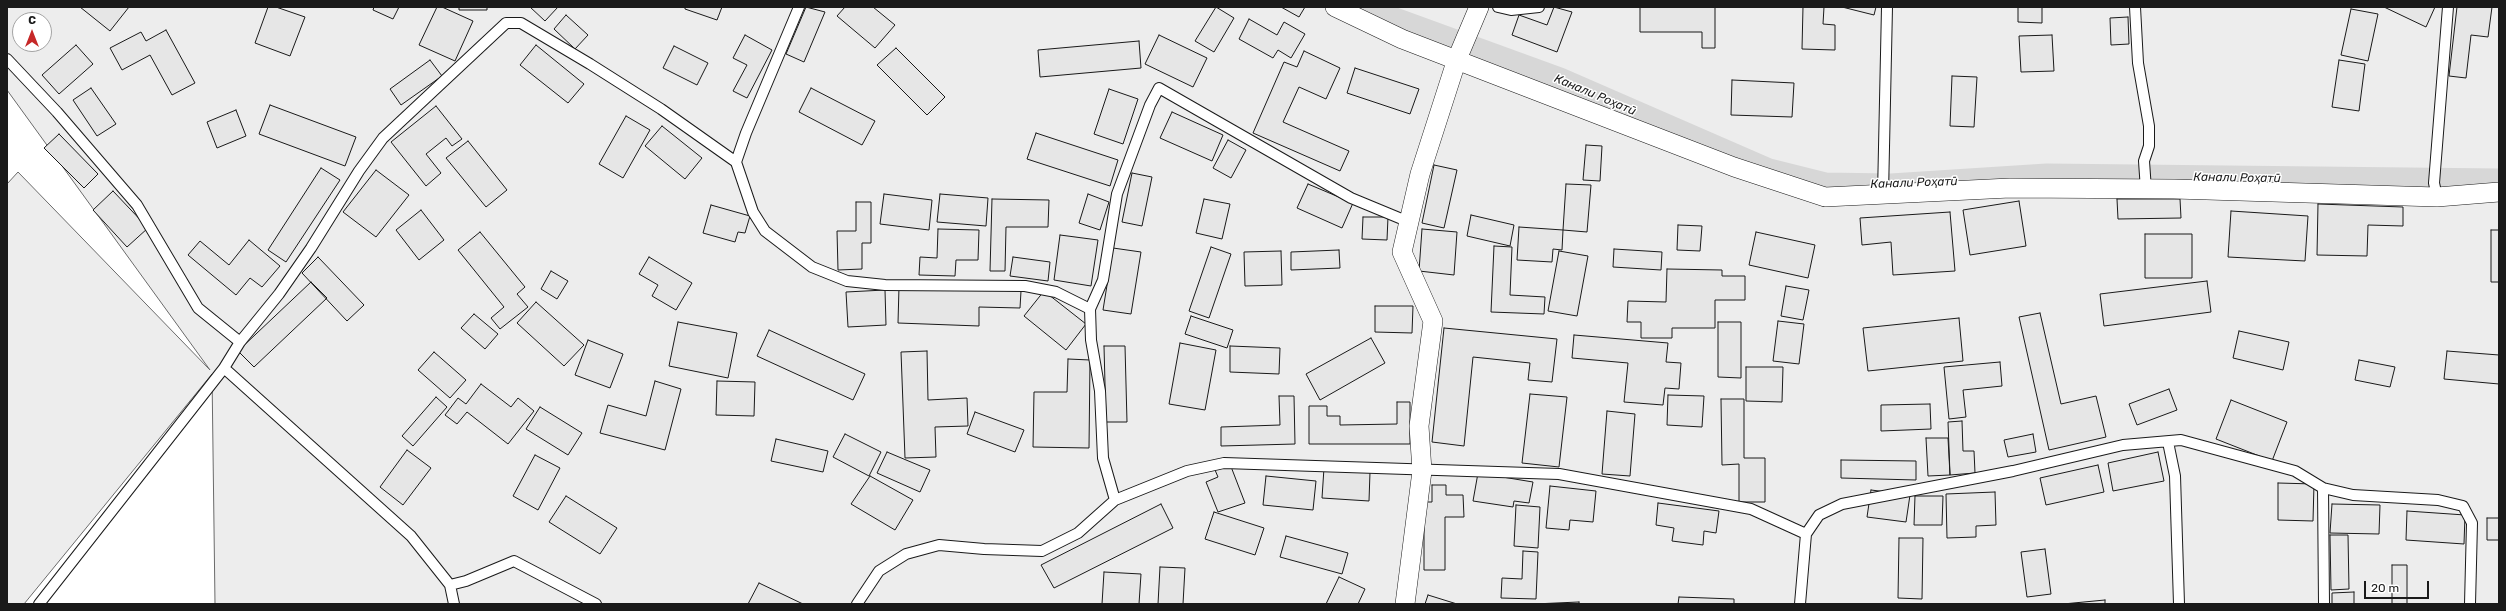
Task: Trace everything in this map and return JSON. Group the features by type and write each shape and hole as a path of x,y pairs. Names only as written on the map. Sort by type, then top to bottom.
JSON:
{"street":[{"path":"1335,7 1402,39 1460,55 1734,167 1825,197 1883,191 2145,185 2499,192"},
{"path":"1405,604 1422,471 1419,426 1433,320 1402,252 1420,174 1460,55 1477,10"}],"lane":[{"path":"736,162 746,133 799,7"},
{"path":"1498,7 1511,10 1539,7"},
{"path":"1883,191 1885,173 1887,7"},
{"path":"2135,7 2138,63 2150,126 2150,146 2144,162 2145,185"},
{"path":"2436,190 2436,150 2448,7"},
{"path":"39,604 224,368 240,342 279,294 312,248 359,171 383,138 506,23 521,23 584,60 662,109 736,162 753,212 765,231 812,267 847,281 885,285 1025,286 1056,292 1090,309"},
{"path":"7,59 57,112 137,205 198,308 240,342"},
{"path":"1115,500 1103,458 1100,391 1091,340 1090,309 1103,280 1117,194 1150,105 1159,88 1350,198 1409,222"},
{"path":"224,368 411,536 450,585 454,604"},
{"path":"1800,604 1806,534 1819,515 1842,504 2013,471 2123,445 2181,440 2294,471 2324,488 2353,495 2438,500 2463,506 2472,522 2470,604"},
{"path":"2168,442 2175,476 2179,604"},
{"path":"857,604 879,571 906,554 939,545 984,549 1042,551 1078,533 1115,500 1187,471 1224,463 1422,471 1559,474 1751,509 1806,534"},
{"path":"2324,488 2324,604"},
{"path":"450,585 466,581 514,561 596,604"}],"shaded area":[{"path":"7,7 2499,7 2499,178 2429,169 2424,180 2499,180 2499,604 215,604 212,374 24,604 7,604 7,184 18,172 210,370 7,90","holes":["2047,175 2105,175 1927,184"]}],"building":[{"path":"80,7 129,7 110,31"},
{"path":"268,7 276,7 305,17 290,56 255,43"},
{"path":"374,7 399,7 393,19 373,10"},
{"path":"437,7 442,7 473,21 455,61 419,45"},
{"path":"459,7 487,7 487,10 459,10"},
{"path":"530,7 558,7 545,21"},
{"path":"685,7 722,7 717,20 685,9"},
{"path":"806,7 825,12 804,62 786,54"},
{"path":"845,7 873,7 895,25 875,48 837,16"},
{"path":"1216,7 1234,18 1214,52 1195,41"},
{"path":"1281,7 1305,7 1299,17"},
{"path":"1554,7 1572,12 1557,52 1512,35 1519,15 1547,25"},
{"path":"1640,7 1715,7 1715,48 1702,48 1702,32 1640,32"},
{"path":"1803,7 1824,7 1823,24 1835,25 1835,50 1802,49"},
{"path":"1842,7 1876,7 1874,15"},
{"path":"2018,7 2042,7 2042,23 2018,22"},
{"path":"2384,7 2435,7 2426,27"},
{"path":"2457,7 2492,7 2488,37 2471,35 2466,78 2449,76"},
{"path":"2351,9 2378,14 2368,61 2341,55"},
{"path":"566,15 588,35 575,49 554,29"},
{"path":"2128,17 2129,44 2111,45 2110,18"},
{"path":"1249,19 1277,35 1284,22 1305,34 1291,58 1278,50 1273,58 1239,39"},
{"path":"166,30 195,83 172,95 150,55 122,70 110,48 141,32 146,41"},
{"path":"745,35 772,50 747,98 733,91 747,65 733,58"},
{"path":"1159,35 1207,58 1193,87 1145,64"},
{"path":"2052,35 2054,71 2021,72 2019,36"},
{"path":"1139,41 1141,68 1040,77 1038,50"},
{"path":"76,45 93,64 59,94 42,75"},
{"path":"536,45 584,84 568,103 520,65"},
{"path":"674,46 708,63 697,85 663,68"},
{"path":"896,48 945,97 927,115 877,65"},
{"path":"1304,51 1340,68 1326,99 1299,87 1283,122 1349,151 1340,171 1253,133 1284,62 1297,67"},
{"path":"430,60 442,76 401,105 390,89"},
{"path":"2339,60 2365,64 2359,111 2332,107"},
{"path":"1355,68 1419,89 1410,114 1347,93"},
{"path":"1952,76 1977,77 1974,127 1950,126"},
{"path":"1732,80 1794,83 1792,117 1731,115"},
{"path":"91,88 116,124 97,136 73,100"},
{"path":"811,88 875,121 862,145 799,112"},
{"path":"1109,89 1138,99 1123,144 1094,134"},
{"path":"270,105 356,137 345,166 259,134"},
{"path":"436,106 462,139 452,146 446,138 426,154 441,173 426,186 391,142"},
{"path":"236,110 246,136 217,148 207,122"},
{"path":"1172,112 1223,135 1212,161 1160,138"},
{"path":"626,116 650,130 623,178 599,164"},
{"path":"662,126 702,158 685,179 645,146"},
{"path":"1036,133 1118,160 1110,186 1027,159"},
{"path":"59,134 98,174 84,188 44,148"},
{"path":"1228,140 1246,150 1231,178 1213,168"},
{"path":"468,141 507,190 486,207 446,158"},
{"path":"1586,145 1602,146 1600,181 1583,180"},
{"path":"1434,165 1457,170 1444,228 1422,223"},
{"path":"321,168 340,180 286,262 268,250"},
{"path":"376,170 409,195 376,237 343,212"},
{"path":"1132,173 1152,177 1142,226 1122,222"},
{"path":"1308,184 1353,203 1342,228 1297,208"},
{"path":"1566,184 1591,185 1587,232 1563,230"},
{"path":"113,191 148,228 127,247 93,210"},
{"path":"884,194 932,200 929,230 880,224"},
{"path":"940,194 988,198 986,226 937,222"},
{"path":"1088,194 1109,202 1100,230 1079,223"},
{"path":"992,199 1049,200 1048,227 1006,227 1005,271 990,271"},
{"path":"1204,199 1230,204 1222,239 1196,233"},
{"path":"2117,199 2180,199 2181,218 2118,219"},
{"path":"2019,201 2026,246 1970,255 1963,210"},
{"path":"856,202 871,202 871,243 862,243 862,269 838,270 837,231 856,231"},
{"path":"2318,204 2403,207 2403,226 2368,225 2367,256 2317,255"},
{"path":"711,205 750,216 745,233 738,232 735,242 703,233"},
{"path":"421,210 444,240 419,260 396,230"},
{"path":"2231,211 2308,216 2305,261 2228,257"},
{"path":"1950,212 1955,271 1893,275 1891,242 1862,245 1860,218"},
{"path":"1471,215 1514,225 1510,246 1467,236"},
{"path":"1363,217 1388,217 1387,240 1362,239"},
{"path":"1678,225 1702,226 1700,251 1677,250"},
{"path":"1519,227 1563,230 1562,250 1553,249 1552,262 1517,260"},
{"path":"938,229 979,230 978,260 956,260 955,276 919,275 920,257 937,258"},
{"path":"1422,229 1457,232 1454,275 1419,271"},
{"path":"2491,230 2499,230 2499,282 2491,282"},
{"path":"480,232 525,287 517,294 528,307 500,329 491,318 504,307 458,250"},
{"path":"1756,232 1815,245 1808,278 1749,265"},
{"path":"2145,234 2192,234 2192,278 2145,278"},
{"path":"1060,235 1098,240 1091,286 1054,280"},
{"path":"249,240 280,266 262,287 250,278 236,295 188,255 200,241 229,265"},
{"path":"1494,246 1512,247 1510,295 1545,297 1544,314 1491,312"},
{"path":"1211,247 1231,254 1209,318 1189,311"},
{"path":"1113,248 1141,252 1131,314 1103,310"},
{"path":"1614,249 1662,252 1661,270 1613,267"},
{"path":"1339,250 1340,268 1291,270 1291,252"},
{"path":"1281,251 1282,285 1245,286 1244,252"},
{"path":"1559,251 1588,256 1577,316 1548,311"},
{"path":"318,257 364,305 347,321 302,273"},
{"path":"649,257 692,283 676,310 652,296 658,285 639,274"},
{"path":"1013,257 1050,262 1048,281 1010,276"},
{"path":"1667,269 1722,270 1722,276 1745,276 1745,300 1715,300 1715,328 1672,328 1672,338 1641,338 1641,322 1627,322 1628,301 1666,302"},
{"path":"551,271 568,281 557,299 541,289"},
{"path":"2207,281 2211,312 2104,326 2100,294"},
{"path":"311,282 327,298 254,367 238,351"},
{"path":"1786,286 1809,290 1803,320 1781,316"},
{"path":"899,287 1021,291 1020,308 979,307 979,326 898,323"},
{"path":"885,290 886,325 848,327 846,292"},
{"path":"1044,291 1086,324 1066,350 1024,316"},
{"path":"536,302 584,345 564,366 517,323"},
{"path":"1375,306 1413,306 1412,333 1375,332"},
{"path":"2040,313 2061,404 2096,396 2106,437 2049,450 2019,317"},
{"path":"474,314 498,334 485,349 461,328"},
{"path":"1191,316 1233,330 1227,348 1185,334"},
{"path":"1959,318 1963,361 1868,371 1863,328"},
{"path":"1778,321 1804,324 1799,364 1773,361"},
{"path":"678,322 737,333 728,378 669,366"},
{"path":"1718,322 1741,322 1741,378 1718,377"},
{"path":"1444,328 1557,339 1552,382 1528,380 1530,363 1473,357 1464,446 1432,442"},
{"path":"769,330 865,374 853,400 757,356"},
{"path":"2239,331 2289,342 2283,370 2233,358"},
{"path":"1574,335 1668,343 1666,362 1681,363 1679,389 1665,388 1663,405 1624,402 1628,363 1572,358"},
{"path":"1371,338 1385,363 1320,400 1306,374"},
{"path":"588,340 623,354 610,388 575,375"},
{"path":"1180,343 1216,350 1205,410 1169,404"},
{"path":"1104,346 1125,346 1127,422 1106,422"},
{"path":"1230,346 1280,348 1279,374 1230,372"},
{"path":"927,351 928,400 967,398 968,426 935,427 936,457 905,458 901,352"},
{"path":"2447,351 2499,355 2499,384 2444,379"},
{"path":"434,352 466,380 450,398 418,370"},
{"path":"1068,359 1090,360 1089,448 1033,447 1034,392 1067,392"},
{"path":"2359,360 2395,367 2390,387 2355,380"},
{"path":"2000,362 2002,386 1963,390 1966,417 1949,419 1944,367"},
{"path":"1746,367 1783,367 1782,402 1746,401"},
{"path":"655,381 681,389 665,450 600,433 608,405 646,416"},
{"path":"717,381 755,382 754,416 716,415"},
{"path":"481,384 511,407 518,398 534,411 508,444 467,412 457,424 445,415 458,398 466,404"},
{"path":"2169,389 2177,410 2137,425 2129,404"},
{"path":"1530,394 1567,397 1559,467 1522,463"},
{"path":"1668,395 1704,396 1702,427 1667,425"},
{"path":"1279,396 1294,396 1295,444 1221,446 1221,427 1280,425"},
{"path":"436,397 447,407 413,446 402,436"},
{"path":"1721,399 1744,399 1744,458 1765,458 1765,502 1739,502 1739,464 1722,465"},
{"path":"2231,400 2287,422 2272,461 2216,439"},
{"path":"1397,402 1410,402 1410,444 1309,444 1309,406 1327,406 1327,416 1340,416 1340,425 1397,424"},
{"path":"1930,404 1931,429 1881,431 1881,405"},
{"path":"540,407 582,433 568,455 526,429"},
{"path":"1607,411 1635,414 1630,476 1602,474"},
{"path":"975,412 1024,430 1015,452 967,434"},
{"path":"1962,421 1963,451 1974,451 1975,473 1950,475 1948,422"},
{"path":"845,434 881,452 869,476 833,457"},
{"path":"2033,434 2036,452 2008,457 2004,440"},
{"path":"1926,438 1948,438 1950,475 1928,476"},
{"path":"776,439 828,451 823,472 771,461"},
{"path":"407,450 431,468 403,505 380,487"},
{"path":"887,452 930,470 920,492 877,473"},
{"path":"2158,452 2164,481 2113,491 2108,463"},
{"path":"535,455 560,468 538,510 513,496"},
{"path":"1841,460 1916,461 1916,480 1841,478"},
{"path":"1230,464 1245,503 1218,512 1206,482 1218,477 1215,470"},
{"path":"2098,465 2104,492 2046,505 2040,478"},
{"path":"1324,468 1370,472 1369,501 1322,498"},
{"path":"1478,473 1533,482 1529,503 1514,501 1513,507 1473,501"},
{"path":"870,476 913,500 895,530 851,504"},
{"path":"1266,476 1316,481 1313,510 1263,505"},
{"path":"2278,483 2314,484 2313,521 2278,520"},
{"path":"1432,485 1446,485 1446,495 1463,495 1464,517 1445,517 1445,570 1424,570 1424,502 1432,502"},
{"path":"1550,486 1596,491 1593,522 1570,520 1569,530 1546,528"},
{"path":"1871,490 1910,495 1906,522 1867,517"},
{"path":"1995,492 1996,525 1976,526 1976,537 1947,538 1946,494"},
{"path":"566,496 617,528 600,554 549,522"},
{"path":"1915,496 1943,496 1942,525 1914,525"},
{"path":"1658,503 1719,511 1716,533 1704,531 1703,545 1672,541 1674,528 1656,525"},
{"path":"1161,504 1173,528 1054,588 1041,565"},
{"path":"2332,504 2380,505 2379,534 2330,533"},
{"path":"1516,505 1540,507 1538,548 1514,546"},
{"path":"2407,511 2465,515 2464,544 2406,540"},
{"path":"1214,512 1264,528 1255,555 1205,539"},
{"path":"2487,518 2499,518 2499,540 2487,540"},
{"path":"2330,535 2348,535 2349,589 2331,590"},
{"path":"1286,536 1348,553 1342,574 1280,557"},
{"path":"1899,538 1923,538 1922,599 1898,598"},
{"path":"2045,549 2051,594 2027,597 2021,552"},
{"path":"1523,551 1538,552 1536,599 1501,598 1502,578 1522,579"},
{"path":"2392,565 2407,565 2407,604 2392,604"},
{"path":"1160,567 1185,568 1183,604 1158,604"},
{"path":"1104,572 1141,574 1139,604 1102,604"},
{"path":"1339,577 1365,589 1358,604 1326,604"},
{"path":"759,583 803,604 748,604"},
{"path":"2354,592 2354,604 2332,604 2332,593"},
{"path":"1428,595 1457,604 1425,604"},
{"path":"1679,597 1734,599 1734,604 1678,604"},
{"path":"2105,600 2105,604 2063,604"},
{"path":"1579,602 1579,604 1534,604"}],"waterway":[{"name":"Канали Роҳатӣ","path":"1362,7 1560,79 1769,170 1825,184 1891,185 2047,175 2499,180"}]}
